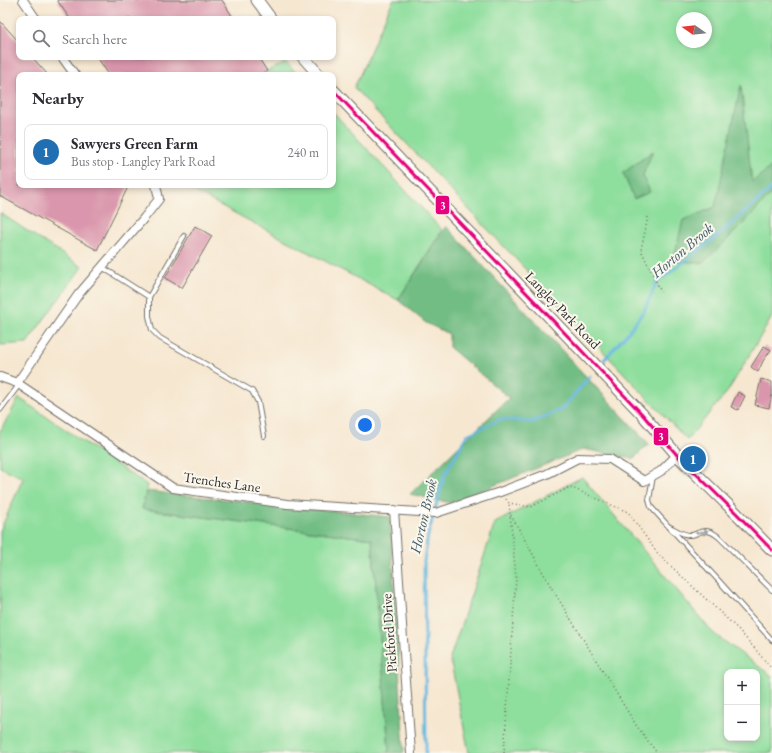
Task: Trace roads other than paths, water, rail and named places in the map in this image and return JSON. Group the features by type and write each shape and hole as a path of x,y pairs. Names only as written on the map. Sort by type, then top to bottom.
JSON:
{"main road":[{"path":"257,0 269,16"},
{"path":"306,60 316,72"},
{"name":"Langley Park Road","path":"336,93 642,414 677,455 738,514 772,550"}],"street":[{"path":"23,0 34,16"},
{"path":"64,60 73,72"},
{"path":"18,384 78,295 159,199 157,188"},
{"name":"Trenches Lane","path":"0,377 18,384 173,488 287,504 433,513 500,492 547,474 578,458 610,459 644,481 653,476"},
{"path":"653,476 661,471 677,455"},
{"name":"Pickford Drive","path":"394,510 411,753"}],"lane":[{"path":"184,236 149,297 148,316 152,330 160,338 252,391 258,402 264,436"},
{"path":"102,267 149,297"},
{"path":"0,410 18,384"},
{"path":"653,476 649,500 651,507 772,640"},
{"path":"666,525 683,534 690,535 706,531 715,534 772,590"}],"waterway":[{"name":"Horton Brook","path":"604,360 644,311 657,282 715,238 772,188"},
{"name":"Horton Brook","path":"426,753 424,561 428,535 445,474 467,435 501,419 532,422 562,409 590,376"}],"place":[{"name":"Sawyers Green Farm","path":"693,459"}]}
